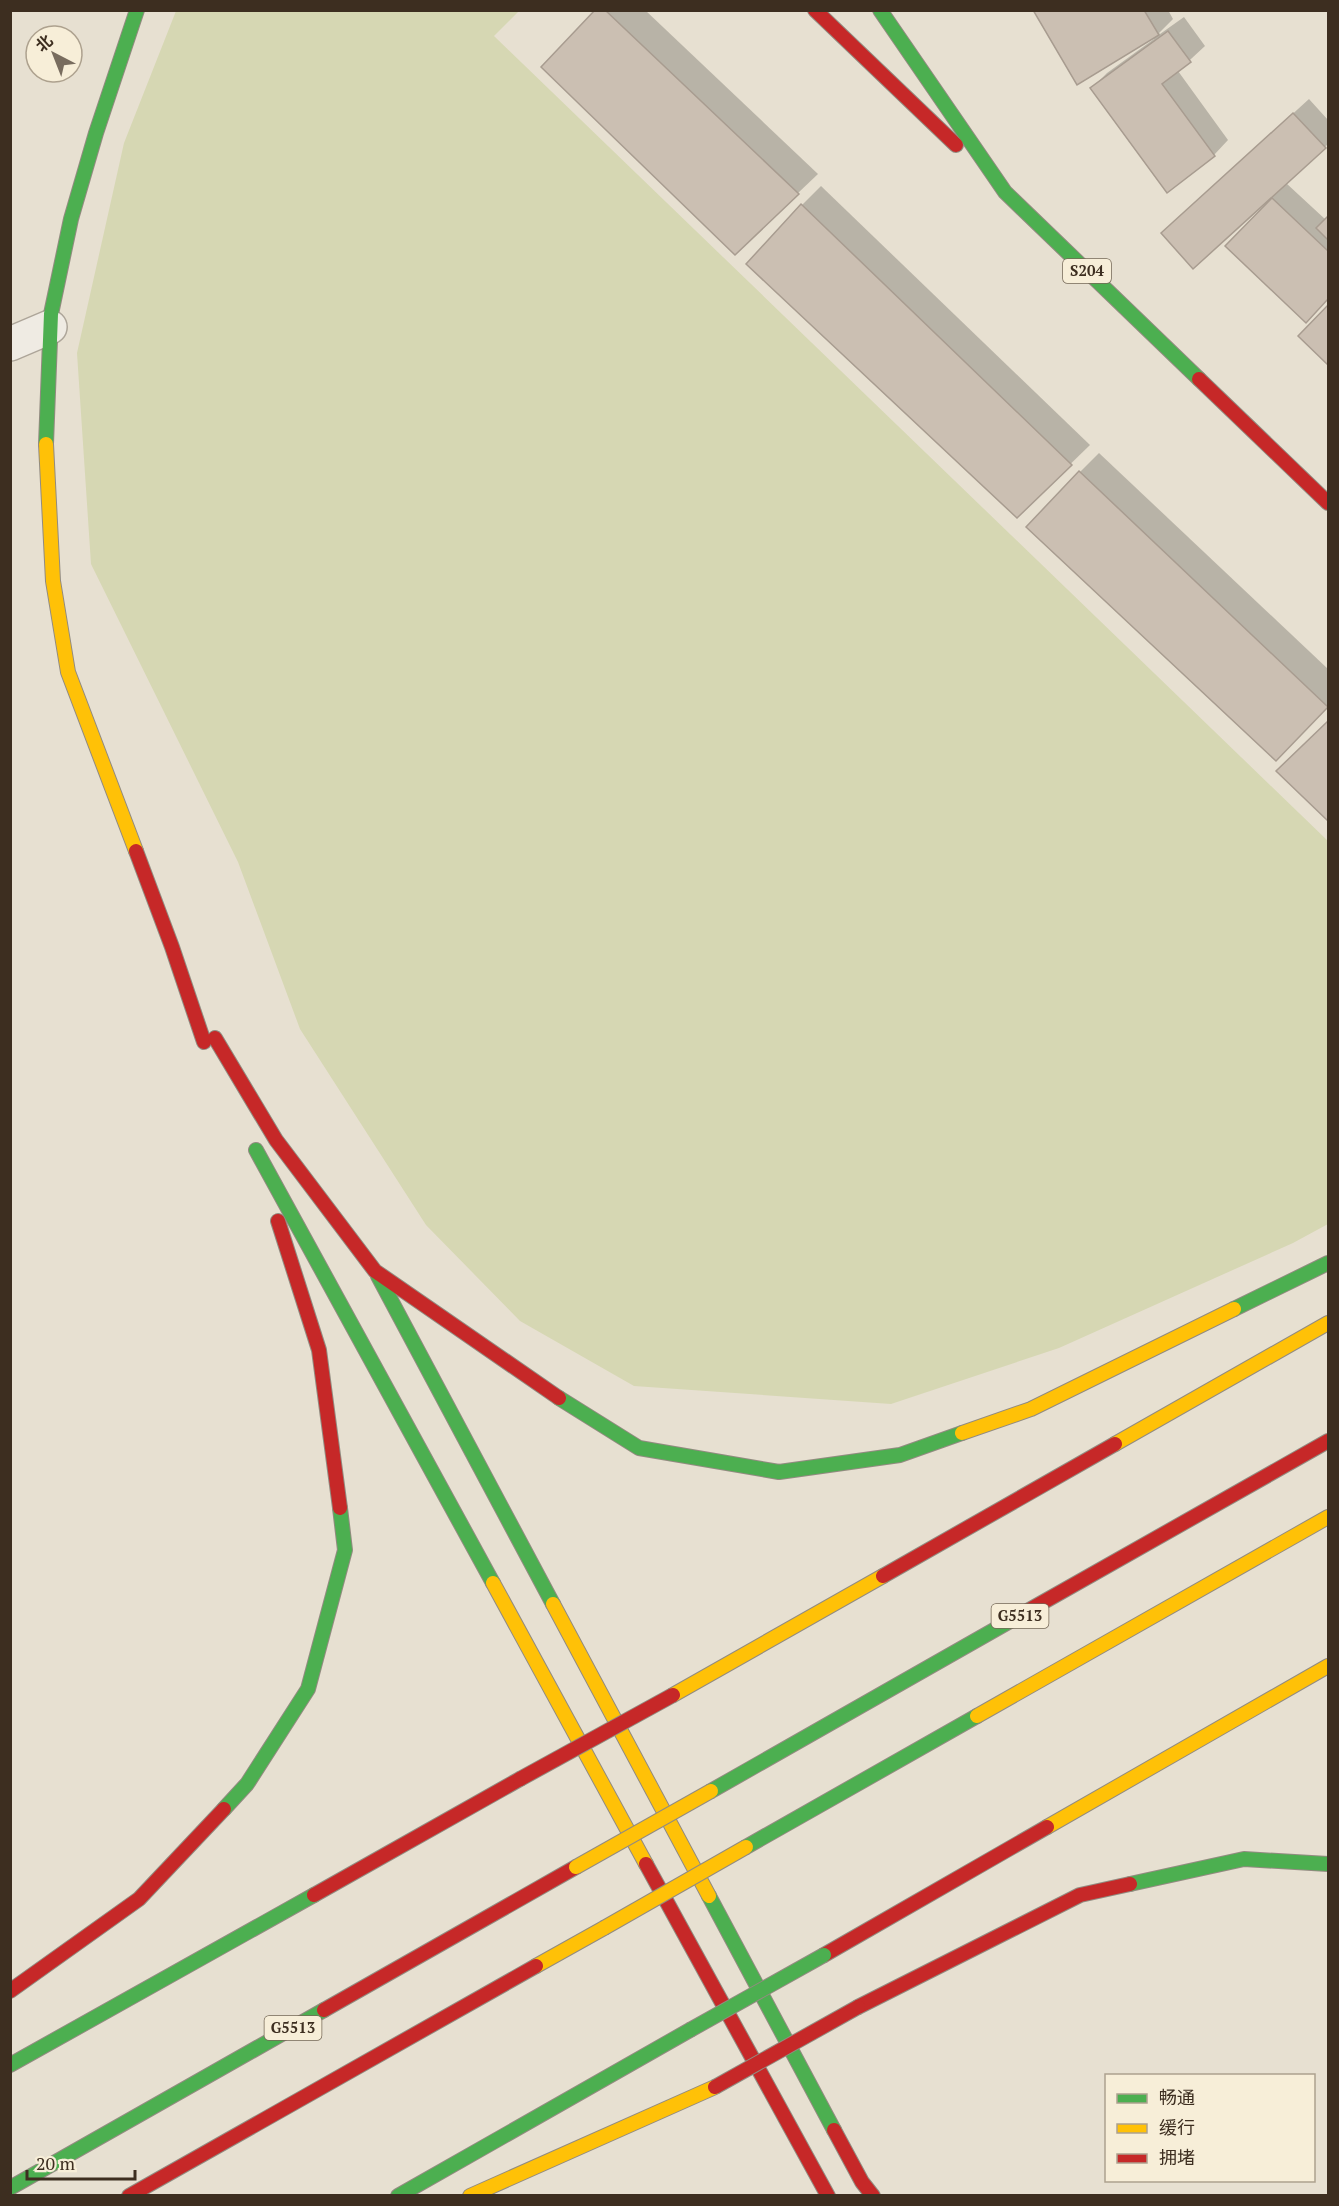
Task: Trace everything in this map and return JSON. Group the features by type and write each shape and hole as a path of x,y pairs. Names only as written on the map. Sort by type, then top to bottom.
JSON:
{"main road":[{"path":"137,10 99,122 71,219 51,314 45,432 53,582 68,672 210,1040 215,1064"},
{"path":"815,10 1005,192"},
{"name":"S204","path":"880,10 1005,192 1329,502"},
{"path":"210,1040 276,1140 375,1271 856,2171 873,2196"},
{"path":"10,1991 140,1899 247,1785 308,1689 345,1550 319,1350 253,1144 828,2196"},
{"path":"375,1271 536,1384 639,1448 779,1472 900,1455 1031,1409 1329,1263"},
{"path":"10,2065 673,1695 1329,1323"},
{"name":"G5513","path":"10,2188 1329,1441"},
{"path":"129,2196 1329,1517"},
{"path":"398,2196 1329,1666"},
{"path":"470,2196 714,2087 858,2007 1080,1895 1244,1859 1329,1864"}],"street":[{"path":"10,344 50,327"}],"green space":[{"path":"176,11 519,11 494,36 1328,841 1328,1224 1293,1243 1059,1348 891,1404 634,1386 520,1321 426,1225 300,1029 238,862 91,564 77,353 124,143"}],"building":[{"path":"595,10 605,10 799,194 735,255 541,67"},
{"path":"1033,10 1144,10 1159,35 1077,85"},
{"path":"1168,31 1191,62 1162,84 1215,156 1167,193 1090,88"},
{"path":"1293,113 1326,148 1193,269 1161,233"},
{"path":"1272,198 1328,251 1328,299 1306,323 1225,246"},
{"path":"801,204 1072,465 1017,518 746,264"},
{"path":"1328,216 1328,240 1316,228"},
{"path":"1328,305 1328,365 1298,336"},
{"path":"1079,471 1328,707 1276,761 1026,527"},
{"path":"1328,721 1328,821 1276,771"}],"traffic: fast":[{"path":"46,444 51,314 71,219 96,133 137,10"},
{"path":"880,10 1005,192 1199,379"},
{"path":"256,1150 493,1583"},
{"path":"1234,1309 1328,1263"},
{"path":"378,1276 553,1604"},
{"path":"559,1398 639,1448 779,1472 900,1455 962,1433"},
{"path":"224,1809 247,1784 308,1689 345,1550 340,1508"},
{"path":"711,1791 1017,1617"},
{"path":"746,1847 977,1716"},
{"path":"1130,1884 1244,1859 1328,1864"},
{"path":"10,2065 314,1895"},
{"path":"709,1896 834,2130"},
{"path":"690,2030 824,1955"},
{"path":"10,2188 324,2010"},
{"path":"398,2196 690,2030"}],"traffic: slow":[{"path":"46,444 53,581 68,672 136,851"},
{"path":"962,1433 1031,1409 1234,1309"},
{"path":"1115,1444 1328,1323"},
{"path":"977,1716 1328,1517"},
{"path":"673,1695 883,1576"},
{"path":"493,1583 646,1864"},
{"path":"553,1604 709,1896"},
{"path":"1047,1827 1328,1666"},
{"path":"576,1867 711,1791"},
{"path":"604,1928 746,1847"},
{"path":"536,1966 604,1928"},
{"path":"470,2196 715,2087"}],"traffic: jam":[{"path":"815,10 956,145"},
{"path":"1199,379 1328,503"},
{"path":"136,851 204,1042"},
{"path":"215,1038 276,1140 375,1271 559,1398"},
{"path":"278,1221 319,1350 340,1508"},
{"path":"1017,1617 1328,1441"},
{"path":"883,1576 1115,1444"},
{"path":"520,1779 673,1695"},
{"path":"314,1895 520,1779"},
{"path":"10,1991 139,1899 224,1809"},
{"path":"824,1955 1047,1827"},
{"path":"646,1864 828,2196"},
{"path":"324,2010 576,1867"},
{"path":"858,2007 1080,1895 1130,1884"},
{"path":"129,2196 536,1966"},
{"path":"715,2087 858,2007"},
{"path":"834,2130 862,2182 873,2196"}]}
